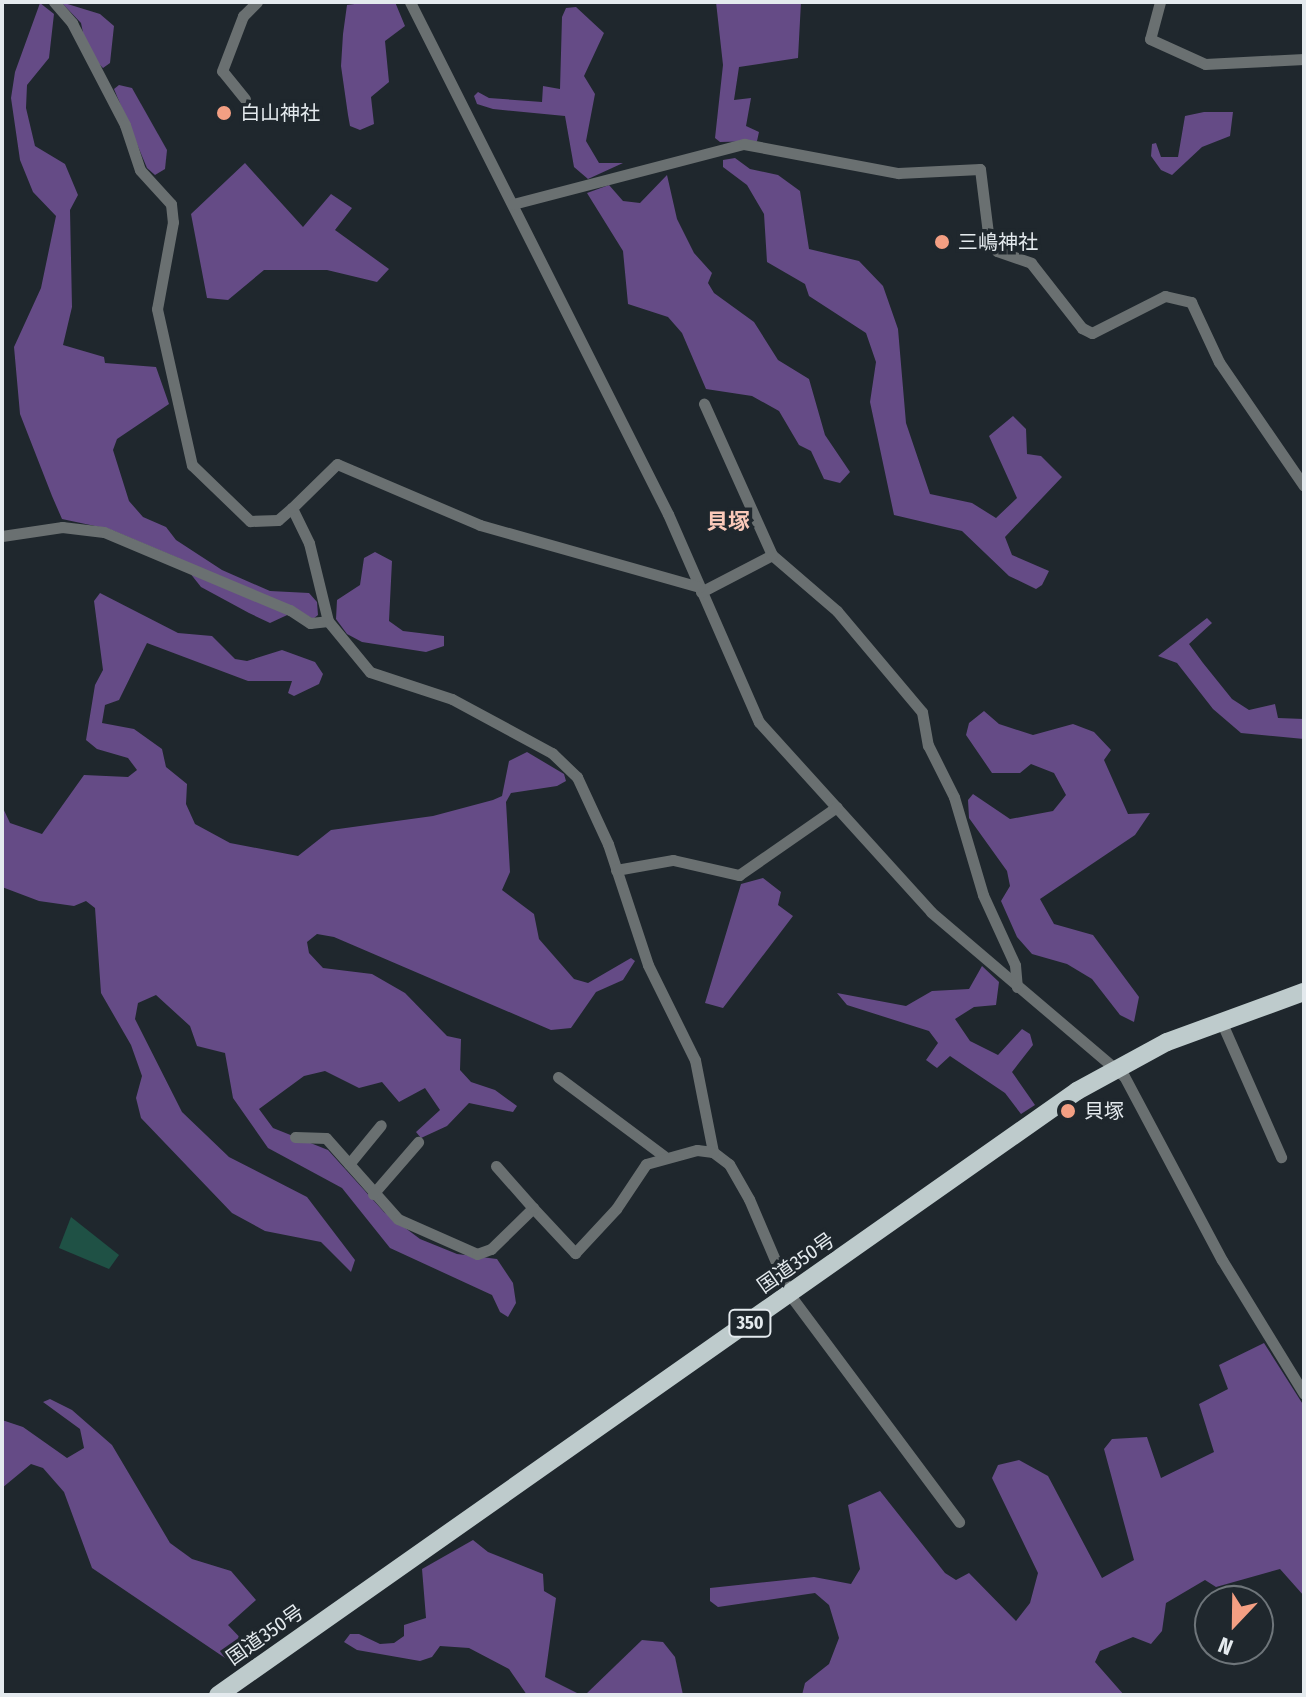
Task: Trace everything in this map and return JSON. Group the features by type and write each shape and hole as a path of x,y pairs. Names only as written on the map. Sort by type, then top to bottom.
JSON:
{"highway":[{"name":"国道350号","path":"218,1695 1116,1068 1221,1021 1304,992"}],"street":[{"path":"54,2 72,23 125,125 140,170 171,204 173,222 157,309 192,465 250,521 278,520 337,464 346,464 480,525 700,589 772,555"},
{"path":"245,99 222,71 243,16 257,2"},
{"path":"410,2 668,514 759,722 931,912 1116,1068 1222,1260 1304,1394"},
{"path":"1160,2 1150,39 1205,64 1304,59"},
{"path":"513,204 744,144 898,173 980,169 989,241 997,251 1031,263 1082,328 1092,333 1165,296 1191,302 1219,362 1304,486"},
{"path":"704,404 772,555 837,611 922,712 928,745 954,797 983,895 1015,965 1017,987"},
{"path":"292,508 309,543 328,621 370,672 452,699 552,753 577,777 616,870 648,965 695,1060 713,1152"},
{"path":"2,536 62,527 104,532 290,610 310,623 328,621"},
{"path":"616,870 673,860 739,875 837,807"},
{"path":"1221,1021 1281,1157"},
{"path":"558,1077 664,1156"},
{"path":"349,1164 381,1125"},
{"path":"295,1137 326,1138 398,1219 477,1254 491,1249 533,1208"},
{"path":"373,1194 418,1142"},
{"path":"496,1166 575,1253 616,1209 646,1164 664,1156 713,1152 729,1164 749,1199 790,1295 959,1522"}],"shaded area":[{"path":"61,2 100,14 114,26 110,63 103,68 87,52 81,23"},
{"path":"395,2 405,26 385,41 389,82 371,97 374,124 360,130 350,126 348,115 341,66 343,34 347,5"},
{"path":"716,2 801,2 798,58 739,67 734,100 751,98 746,126 759,132 757,141 720,142 715,138 723,65"},
{"path":"40,3 54,14 49,58 27,85 26,108 35,146 65,164 78,195 70,210 72,307 63,345 104,357 105,363 156,367 169,404 117,439 113,450 129,501 143,517 166,527 176,540 222,570 270,591 309,593 317,602 318,615 313,619 298,610 270,623 201,587 178,558 109,529 62,519 20,414 14,347 41,288 56,216 33,192 20,160 11,98 15,72"},
{"path":"576,7 604,33 584,76 595,94 586,141 599,163 623,163 588,179 574,167 565,116 493,109 477,104 474,96 478,92 489,98 542,102 543,86 560,89 562,17 566,8"},
{"path":"119,85 132,88 167,150 165,169 155,175 147,168 114,89"},
{"path":"1204,112 1233,112 1230,136 1202,147 1172,175 1161,170 1151,156 1152,144 1156,143 1161,157 1178,157 1185,116"},
{"path":"735,158 750,169 778,175 800,191 809,249 859,261 883,286 898,329 906,423 930,494 972,503 996,518 1017,498 989,436 1013,416 1026,429 1027,454 1041,456 1062,477 1005,537 1012,555 1049,571 1042,585 1036,589 1009,576 962,531 894,515 870,402 876,362 866,333 809,296 805,284 767,262 764,214 747,185 723,167 723,160"},
{"path":"245,163 303,227 331,194 352,208 335,230 389,269 377,282 327,270 264,270 228,300 207,298 191,214"},
{"path":"667,175 677,219 694,253 712,273 708,283 714,293 754,322 778,360 809,379 825,435 850,472 840,483 824,479 811,451 799,445 779,411 752,396 706,389 682,333 668,317 628,304 623,251 587,193 609,185 623,201 640,203"},
{"path":"375,552 392,561 389,621 403,631 444,636 444,646 426,652 362,642 347,634 336,619 337,600 360,585 364,558"},
{"path":"100,593 178,633 212,636 235,659 247,661 282,650 315,662 323,674 319,684 294,696 288,693 292,681 248,681 147,643 119,700 105,705 102,723 134,729 162,749 166,767 187,784 186,804 195,824 230,843 298,856 331,830 433,816 493,800 502,796 509,761 527,752 564,774 566,781 557,786 511,793 506,802 510,872 502,890 534,914 539,939 574,979 588,983 631,958 635,961 623,980 596,992 571,1028 551,1030 334,937 317,934 307,942 309,953 323,968 372,974 405,993 447,1036 461,1039 460,1070 471,1082 495,1090 517,1106 513,1112 469,1103 447,1126 421,1138 416,1132 440,1110 425,1088 399,1102 382,1082 359,1088 325,1071 304,1076 259,1109 273,1128 328,1150 384,1212 420,1239 457,1254 497,1259 513,1283 516,1303 508,1317 500,1312 492,1295 390,1248 342,1188 268,1148 233,1098 225,1053 197,1046 190,1026 156,995 138,1003 135,1019 182,1112 229,1157 307,1197 355,1260 351,1272 321,1242 265,1231 232,1213 141,1118 136,1098 142,1076 131,1045 101,993 95,908 86,901 74,906 39,901 2,887 2,806 10,823 42,834 84,775 128,777 137,770 128,758 97,749 86,740 95,685 103,670 94,601"},
{"path":"1207,618 1212,623 1189,644 1203,663 1232,699 1249,710 1275,704 1278,718 1304,719 1304,739 1241,733 1213,709 1177,663 1158,656"},
{"path":"984,711 999,724 1033,735 1073,724 1094,732 1111,750 1104,760 1128,814 1150,813 1135,835 1040,899 1054,924 1093,935 1139,997 1134,1022 1120,1015 1092,979 1067,964 1032,954 1017,937 1001,901 1010,886 1007,871 969,818 968,800 973,794 1010,819 1053,811 1066,795 1054,773 1031,764 1020,773 992,773 966,735 969,723"},
{"path":"763,878 781,892 778,905 793,916 723,1008 705,1003 741,884"},
{"path":"982,966 999,982 996,1005 974,1007 955,1019 970,1041 998,1055 1022,1029 1030,1034 1033,1045 1012,1072 1035,1105 1021,1114 1005,1093 950,1056 937,1068 926,1060 938,1043 929,1031 847,1005 837,993 906,1006 932,991 969,989"},
{"path":"71,1217 119,1255 109,1269 59,1248"},
{"path":"1264,1343 1304,1406 1304,1596 1280,1569 1223,1585 1213,1585 1205,1580 1194,1585 1166,1603 1162,1631 1151,1644 1133,1637 1100,1651 1095,1662 1124,1695 802,1695 805,1683 829,1664 839,1638 829,1605 815,1593 718,1607 710,1601 710,1588 814,1577 851,1584 860,1569 848,1505 880,1491 945,1573 956,1580 969,1573 1016,1621 1030,1603 1038,1573 992,1478 998,1465 1019,1460 1048,1476 1102,1578 1134,1560 1104,1449 1112,1439 1147,1437 1161,1478 1214,1452 1199,1404 1228,1389 1219,1365"},
{"path":"50,1399 72,1410 112,1445 170,1543 192,1559 231,1571 256,1600 228,1625 248,1646 247,1655 231,1662 92,1568 64,1492 43,1468 31,1464 2,1488 2,1420 23,1427 67,1458 84,1448 80,1429 43,1402"},
{"path":"473,1540 488,1552 543,1574 544,1591 556,1598 545,1677 581,1695 527,1695 509,1669 469,1648 440,1646 432,1657 420,1661 357,1650 344,1642 350,1634 359,1634 380,1644 394,1643 404,1636 404,1625 426,1618 422,1569"},
{"path":"642,1640 663,1642 675,1657 683,1695 585,1695"}],"place":[{"name":"白山神社","path":"224,113"},
{"name":"三嶋神社","path":"942,242"},
{"name":"貝塚","path":"1068,1111"}],"district":[{"name":"貝塚","path":"728,522"}]}
